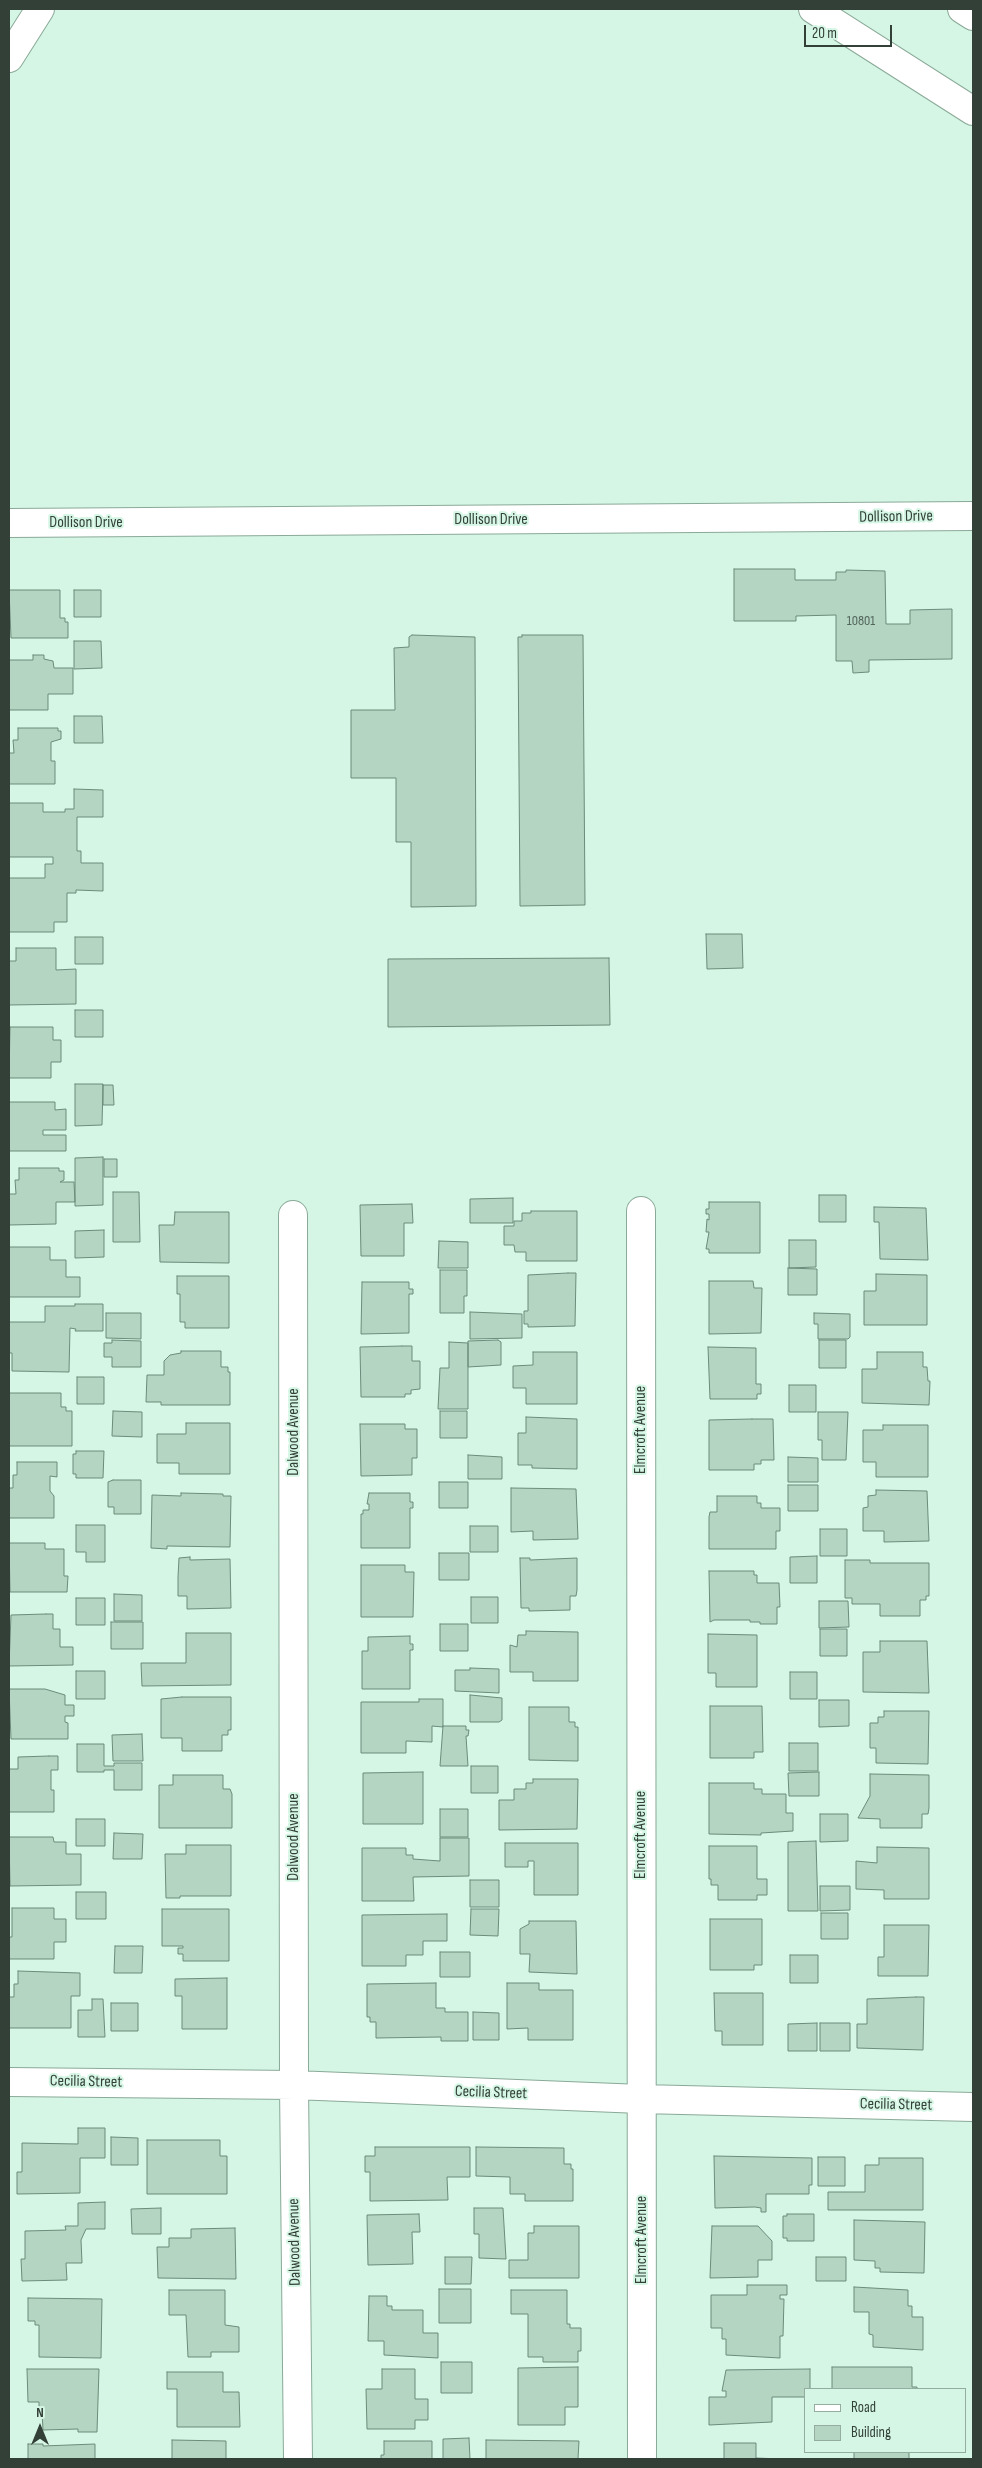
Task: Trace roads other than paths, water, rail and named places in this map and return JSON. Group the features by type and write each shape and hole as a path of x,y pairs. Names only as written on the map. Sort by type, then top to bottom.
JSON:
{"street":[{"path":"9,58 40,9"},
{"path":"813,9 973,111"},
{"path":"962,9 973,16"},
{"name":"Dollison Drive","path":"9,524 973,516"},
{"name":"Elmcroft Avenue","path":"641,1211 642,2459"},
{"name":"Dalwood Avenue","path":"293,1215 294,2084 298,2459"},
{"name":"Cecilia Street","path":"9,2082 294,2084 641,2099 973,2107"}]}
